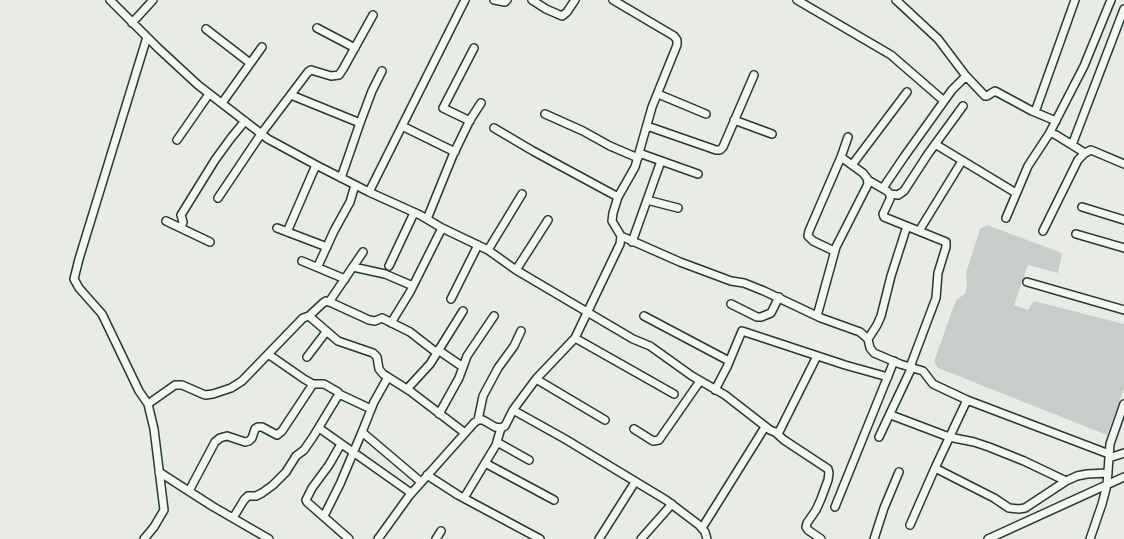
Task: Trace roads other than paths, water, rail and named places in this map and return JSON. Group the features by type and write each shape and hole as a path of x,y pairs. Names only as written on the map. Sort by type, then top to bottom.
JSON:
{"street":[{"path":"110,0 198,85 268,139 341,178 488,250 516,270 633,339 650,346 700,381 725,395 784,440 828,469 828,480 821,499 806,527 821,539"},
{"path":"132,22 154,0"},
{"path":"369,192 465,0"},
{"path":"494,0 504,2 507,0"},
{"path":"532,0 562,16 567,12 575,0"},
{"path":"613,0 674,36 677,40 677,45 658,94 635,167 618,197 613,213 612,221 621,236 632,242 706,272 779,297 817,316 860,332 868,339 871,351 923,371 933,384 967,400 1109,456 1124,453"},
{"path":"798,0 891,55 944,101"},
{"path":"896,0 938,39 966,76 986,96 995,91 1056,121"},
{"path":"1035,112 1074,0"},
{"path":"1006,218 1028,166 1049,134 1084,66 1112,0"},
{"path":"1072,145 1124,9"},
{"path":"218,198 261,134 308,72 311,70 331,76 339,75 373,15"},
{"path":"317,28 355,48"},
{"path":"206,29 250,63"},
{"path":"144,539 154,527 164,510 154,429 148,404 139,391 102,314 79,288 74,279 83,245 147,37"},
{"path":"222,103 262,47"},
{"path":"470,121 443,108 474,48"},
{"path":"341,178 372,91 382,71"},
{"path":"647,126 716,150 720,150 723,147 754,75"},
{"path":"883,188 952,90 966,76"},
{"path":"852,165 907,92"},
{"path":"177,140 209,94"},
{"path":"658,94 706,114"},
{"path":"291,95 360,123"},
{"path":"427,219 455,152 470,121 481,103"},
{"path":"841,157 863,173 868,180 883,188 890,194 898,195 904,191 935,144 963,106"},
{"path":"545,114 610,146 698,174"},
{"path":"734,120 772,134"},
{"path":"181,228 183,222 181,215 215,160 245,121"},
{"path":"402,126 455,152"},
{"path":"494,128 618,197"},
{"path":"1049,134 1054,134 1085,153"},
{"path":"834,251 813,241 808,236 848,138"},
{"path":"935,144 1016,193"},
{"path":"1043,231 1078,160 1085,153 1091,150 1124,164"},
{"path":"632,242 661,161"},
{"path":"919,231 962,161"},
{"path":"288,232 316,165"},
{"path":"817,316 834,251 868,184 868,180"},
{"path":"318,266 334,231 348,207 355,185"},
{"path":"488,250 522,194"},
{"path":"879,437 891,415 911,367 936,298 939,269 946,247 946,242 944,241 884,217 882,214 890,198 890,194"},
{"path":"647,200 678,208"},
{"path":"1082,207 1124,220"},
{"path":"389,266 414,213"},
{"path":"516,270 548,220"},
{"path":"166,221 210,242"},
{"path":"868,339 877,326 881,316 891,276 907,226"},
{"path":"277,228 327,247"},
{"path":"392,323 413,286 442,228"},
{"path":"1076,234 1124,248"},
{"path":"464,498 497,442 501,428 505,426 513,410 536,379 575,338 620,244 621,236"},
{"path":"451,299 478,245"},
{"path":"329,302 364,252"},
{"path":"302,261 318,266 345,279"},
{"path":"353,267 385,274 413,286"},
{"path":"1028,282 1124,310"},
{"path":"731,304 756,317 761,317 771,313 779,297"},
{"path":"148,404 175,385 182,385 205,394 213,394 231,388 242,381 303,318 309,316 323,303 329,302 369,320 375,321 382,318 410,332 438,352 463,367"},
{"path":"407,389 430,364 463,311"},
{"path":"309,316 338,341 373,353 377,356 379,369 383,374 407,389 465,433"},
{"path":"439,414 459,378 467,356 494,316"},
{"path":"644,316 729,361"},
{"path":"378,539 411,493 478,420 483,396 498,368 514,346 521,331"},
{"path":"715,390 742,331 888,378"},
{"path":"308,357 326,332"},
{"path":"575,338 674,394"},
{"path":"268,354 290,371 313,384 324,384 339,394 371,409"},
{"path":"775,432 779,432 817,356"},
{"path":"835,506 894,361"},
{"path":"324,516 340,484 352,452 378,393 388,377"},
{"path":"536,379 604,420"},
{"path":"634,429 653,441 659,440 700,381"},
{"path":"189,491 215,442 220,438 228,436 245,442 249,441 252,438 255,429 262,427 277,435 282,431 313,384"},
{"path":"232,518 248,496 256,496 262,493 280,478 296,456 304,450 339,394"},
{"path":"910,525 967,400"},
{"path":"1090,539 1107,485 1110,444 1124,404"},
{"path":"513,410 672,504 702,528 707,539"},
{"path":"891,415 950,437 974,442 1024,461 1066,481"},
{"path":"478,420 483,420 495,427 501,428"},
{"path":"702,528 765,426"},
{"path":"319,428 411,493"},
{"path":"362,432 421,482"},
{"path":"497,442 529,460"},
{"path":"341,444 307,496 307,502 349,539"},
{"path":"484,463 554,500"},
{"path":"935,468 1013,509 1025,508 1066,481 1077,476 1108,473"},
{"path":"159,472 232,518 269,539"},
{"path":"874,539 884,508 899,472"},
{"path":"427,475 464,498 540,539"},
{"path":"988,539 1124,477"},
{"path":"599,539 635,482"},
{"path":"641,539 672,504"},
{"path":"436,539 441,531"}]}
